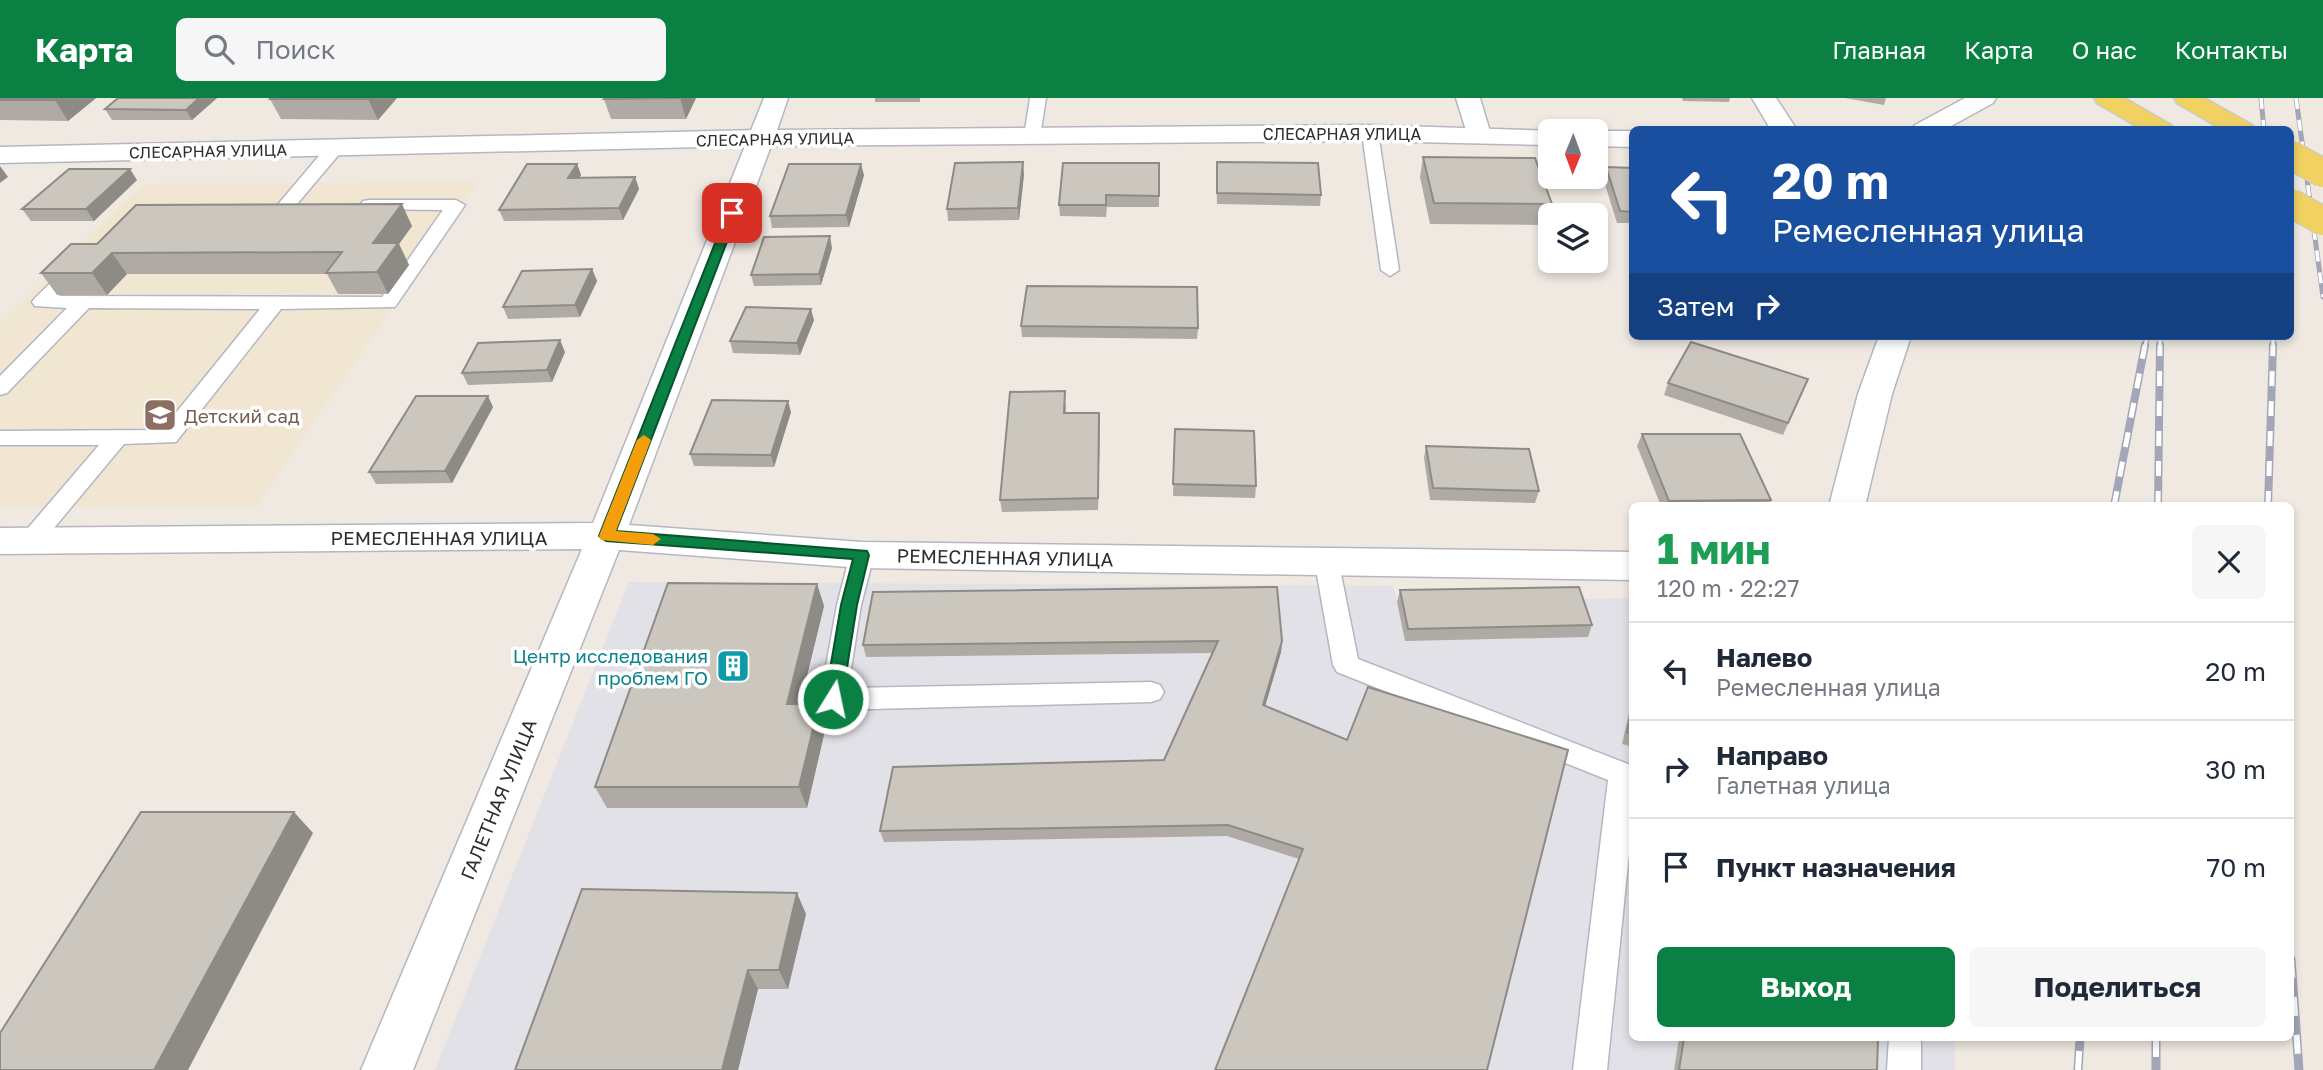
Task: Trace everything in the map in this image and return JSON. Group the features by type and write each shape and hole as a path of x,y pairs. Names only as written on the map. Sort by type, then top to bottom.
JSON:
{"main road":[{"path":"2106,98 2155,126"},
{"path":"2186,98 2236,126"},
{"path":"2294,157 2323,173"},
{"path":"2294,205 2323,221"}],"street":[{"name":"ГАЛЕТНАЯ УЛИЦА","path":"387,1070 606,536 776,98"},
{"path":"1468,98 1478,135"},
{"path":"1764,98 1782,126"},
{"path":"1932,126 1984,98"},
{"name":"СЛЕСАРНАЯ УЛИЦА","path":"0,155 761,138 1370,133 1538,137"},
{"path":"1608,138 1629,139"},
{"path":"1848,502 1875,394 1894,340"},
{"name":"РЕМЕСЛЕННАЯ УЛИЦА","path":"16,540 606,536 862,555 1327,564 1629,566"}],"lane":[{"path":"1032,136 1038,98"},
{"path":"1370,133 1390,270"},
{"path":"312,205 280,206 335,148"},
{"path":"91,254 41,303 388,303 456,205 352,205"},
{"path":"0,388 84,302"},
{"path":"0,438 168,437 275,303"},
{"path":"16,540 118,437"},
{"path":"862,555 849,605 833,699 1151,692"},
{"path":"1327,564 1346,666 1623,774 1590,1070"},
{"path":"1904,1070 1905,1041"}],"shaded area":[{"name":"Детский сад","path":"478,182 257,506 0,507 0,323 143,184"},
{"path":"629,582 1393,586 1398,602 1629,598 1629,1041 1955,1041 1955,1070 435,1070"}],"building":[{"path":"0,98 58,98 0,100"},
{"path":"118,98 199,98 186,110 105,109"},
{"path":"271,98 369,98 270,99"},
{"path":"605,98 680,98 604,99"},
{"path":"1423,157 1535,158 1538,166 1538,189 1546,189 1552,203 1538,204 1434,203"},
{"path":"1023,162 1018,208 947,209 955,163"},
{"path":"1217,162 1318,163 1321,195 1217,193"},
{"path":"1063,163 1159,163 1159,196 1106,195 1106,205 1059,205"},
{"path":"527,164 577,164 568,178 635,177 619,208 499,210"},
{"path":"789,164 861,164 846,215 770,216"},
{"path":"1608,167 1629,168 1629,212 1620,211"},
{"path":"69,169 130,169 86,209 22,209"},
{"path":"402,204 373,243 398,243 377,272 326,273 342,252 112,253 92,273 41,273 71,244 97,244 136,205"},
{"path":"830,236 819,274 751,275 764,237"},
{"path":"592,269 575,305 503,307 522,271"},
{"path":"1027,286 1197,287 1198,328 1021,326"},
{"path":"746,307 811,309 797,343 730,341"},
{"path":"560,340 547,370 462,373 478,343"},
{"path":"1691,342 1808,379 1788,423 1668,383"},
{"path":"1065,391 1064,413 1099,413 1098,498 1000,500 1010,392"},
{"path":"416,396 488,396 445,471 369,472"},
{"path":"712,400 788,401 771,455 690,454"},
{"path":"1175,429 1254,431 1256,486 1173,484"},
{"path":"1642,434 1740,434 1771,500 1669,501"},
{"path":"1426,446 1529,449 1539,491 1433,488"},
{"name":"Центр исследования проблем ГО","path":"668,583 817,584 787,704 819,704 799,787 595,787"},
{"path":"1277,587 1282,641 1263,705 1347,740 1368,687 1568,750 1487,1070 1215,1070 1303,849 1228,825 880,831 893,767 1164,760 1218,641 863,645 873,592"},
{"path":"1579,587 1592,625 1408,629 1400,590"},
{"path":"141,812 294,812 154,1070 0,1070 0,1033"},
{"path":"582,889 797,893 779,970 748,970 722,1070 515,1070"},
{"path":"1684,1041 1878,1041 1877,1070 1679,1070"}],"railway":[{"path":"2261,98 2264,126"},
{"path":"2296,98 2323,297"},
{"path":"2145,347 2146,340"},
{"path":"2160,340 2160,345"},
{"path":"2273,340 2273,345"},
{"path":"2115,502 2145,345"},
{"path":"2158,502 2160,345"},
{"path":"2268,502 2273,345"},
{"path":"2294,1001 2299,1070"},
{"path":"2078,1070 2080,1041"},
{"path":"2156,1041 2156,1070"}],"slow traffic":[{"path":"644,440 606,536 653,539"}],"place":[{"name":"Детский сад","path":"160,415"},
{"name":"Центр исследования проблем ГО","path":"733,666"}],"route":[{"path":"732,213 606,536 862,555 849,605 833,699"}]}
